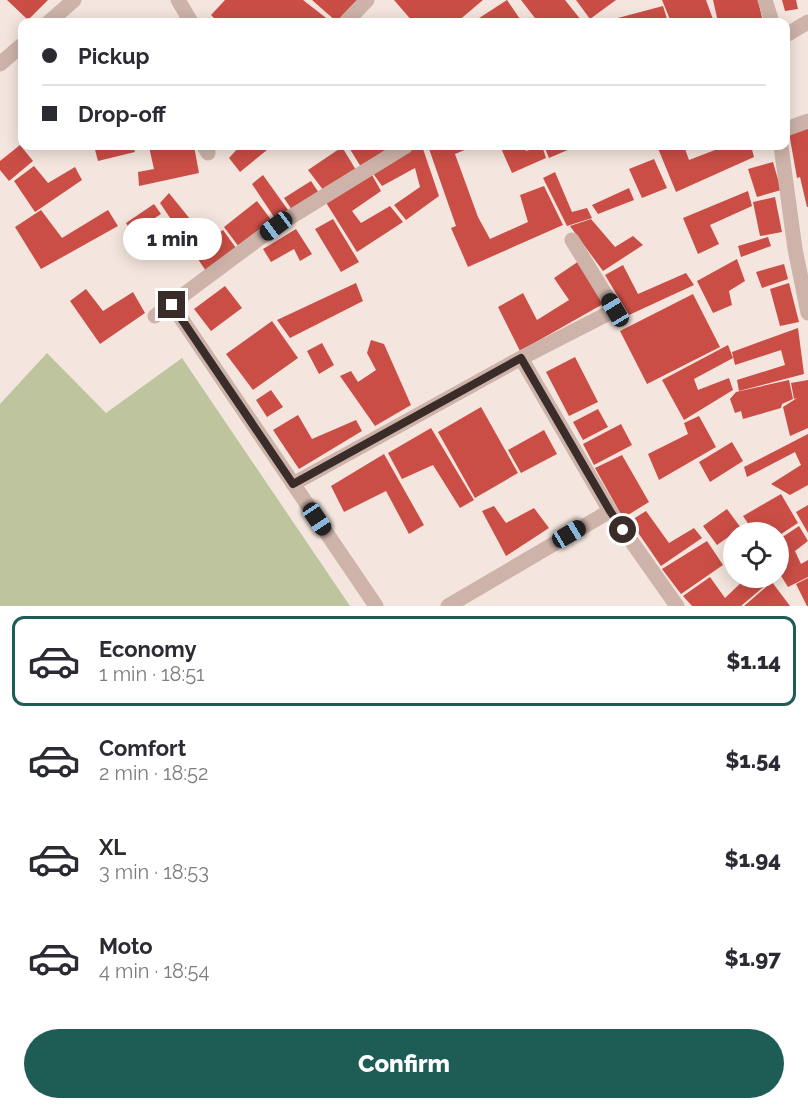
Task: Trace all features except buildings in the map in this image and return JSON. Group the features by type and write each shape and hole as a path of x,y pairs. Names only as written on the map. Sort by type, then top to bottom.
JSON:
{"street":[{"path":"54,18 74,0"},
{"path":"178,0 189,18"},
{"path":"350,18 367,0"},
{"path":"765,0 771,18"},
{"path":"790,32 808,21"},
{"path":"0,64 18,48"},
{"path":"790,128 808,121"},
{"path":"155,316 276,226 400,150"},
{"path":"782,150 795,249 808,313"},
{"path":"293,484 521,358 615,310 572,240"},
{"path":"172,305 376,606"},
{"path":"521,358 610,511 677,606"},
{"path":"448,606 610,511"}],"green space":[{"path":"47,353 106,413 182,358 350,606 0,606 0,404"}],"route":[{"path":"172,305 293,484 521,358 623,530"}]}
